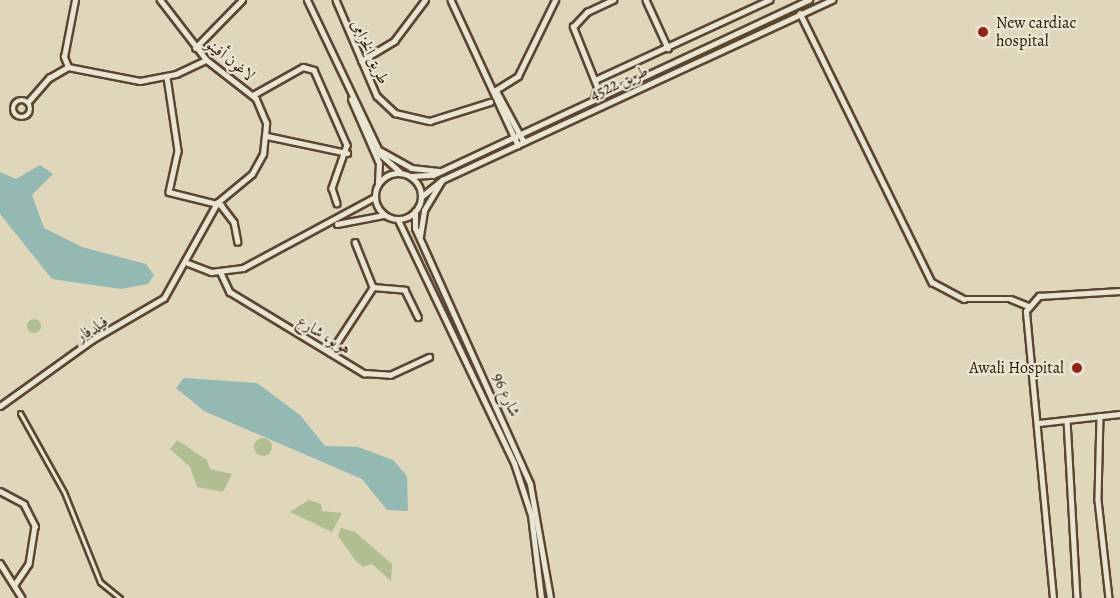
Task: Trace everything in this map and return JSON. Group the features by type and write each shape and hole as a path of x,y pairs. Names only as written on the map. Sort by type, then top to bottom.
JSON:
{"street":[{"path":"68,68 64,54 75,0"},
{"name":"لاغون أفينو","path":"160,0 206,60 253,95 267,136"},
{"path":"195,48 242,0"},
{"path":"307,0 379,163 375,197 384,215"},
{"name":"طريق الخزامى","path":"336,0 380,101 406,119 436,120 490,102"},
{"path":"361,61 394,41 424,0"},
{"path":"451,0 496,90 506,100 524,142"},
{"path":"496,90 519,76 555,0"},
{"path":"594,98 597,87 595,80 573,27 587,12 613,0"},
{"path":"646,0 668,48"},
{"path":"595,80 769,0"},
{"name":"طريق 4522","path":"411,176 441,171 809,0"},
{"name":"طريق 4522","path":"421,196 442,180 832,0"},
{"path":"800,13 932,282 964,299 1011,299 1028,306"},
{"path":"28,102 49,78 68,68 123,80 166,77 206,60"},
{"path":"253,95 303,67 311,68 347,153 334,182 337,203"},
{"path":"166,77 178,151 169,192 217,203 234,222 238,242"},
{"path":"597,87 608,92"},
{"path":"496,90 498,104 518,145"},
{"path":"331,225 384,215 398,220 415,211 421,196 411,176 400,172 376,146 351,98"},
{"path":"498,104 506,100"},
{"path":"347,153 267,136 256,169 217,203 188,263 221,273 252,265 331,225 375,197"},
{"path":"376,146 400,164 441,171"},
{"path":"378,183 400,172"},
{"path":"420,241 423,210 442,180"},
{"name":"شارع 96","path":"415,211 420,241 530,484 550,598"},
{"name":"شارع 96","path":"398,220 514,463 531,515 542,598"},
{"path":"355,242 373,287"},
{"name":"فيلدفار","path":"0,406 92,340 159,303 188,263"},
{"name":"هوبو، شارع","path":"221,273 230,292 330,353 375,377 429,357"},
{"path":"373,287 405,290 418,317"},
{"path":"330,353 373,287"},
{"path":"1028,306 1039,296 1120,291"},
{"path":"1028,306 1039,423 1043,538 1053,598"},
{"path":"20,413 64,492 100,582 120,598"},
{"path":"1039,423 1120,414"},
{"path":"1100,416 1098,500 1109,598"},
{"path":"1067,420 1077,598"},
{"path":"0,491 24,504 35,526 29,564 15,585"},
{"path":"0,563 22,598"}],"green space":[{"path":"31,319 37,319 41,326 37,333 31,333 27,329 27,323"},
{"path":"263,438 269,441 272,447 269,453 263,456 257,453 254,447 257,441"},
{"path":"177,440 207,460 210,469 232,474 223,492 197,487 190,467 170,449"},
{"path":"309,500 321,504 322,511 342,513 332,532 290,512"},
{"path":"341,528 355,532 392,564 391,581 372,564 363,567 355,560 338,536"}],"water":[{"path":"40,165 53,174 32,195 44,228 82,247 146,264 154,275 148,284 121,289 52,279 0,214 0,172 16,179"},
{"path":"184,378 257,383 300,415 325,446 358,447 393,460 407,476 408,511 387,510 362,479 204,411 176,388"}],"place":[{"name":"New cardiac hospital","path":"983,32"},
{"name":"Awali Hospital","path":"1077,368"}]}
